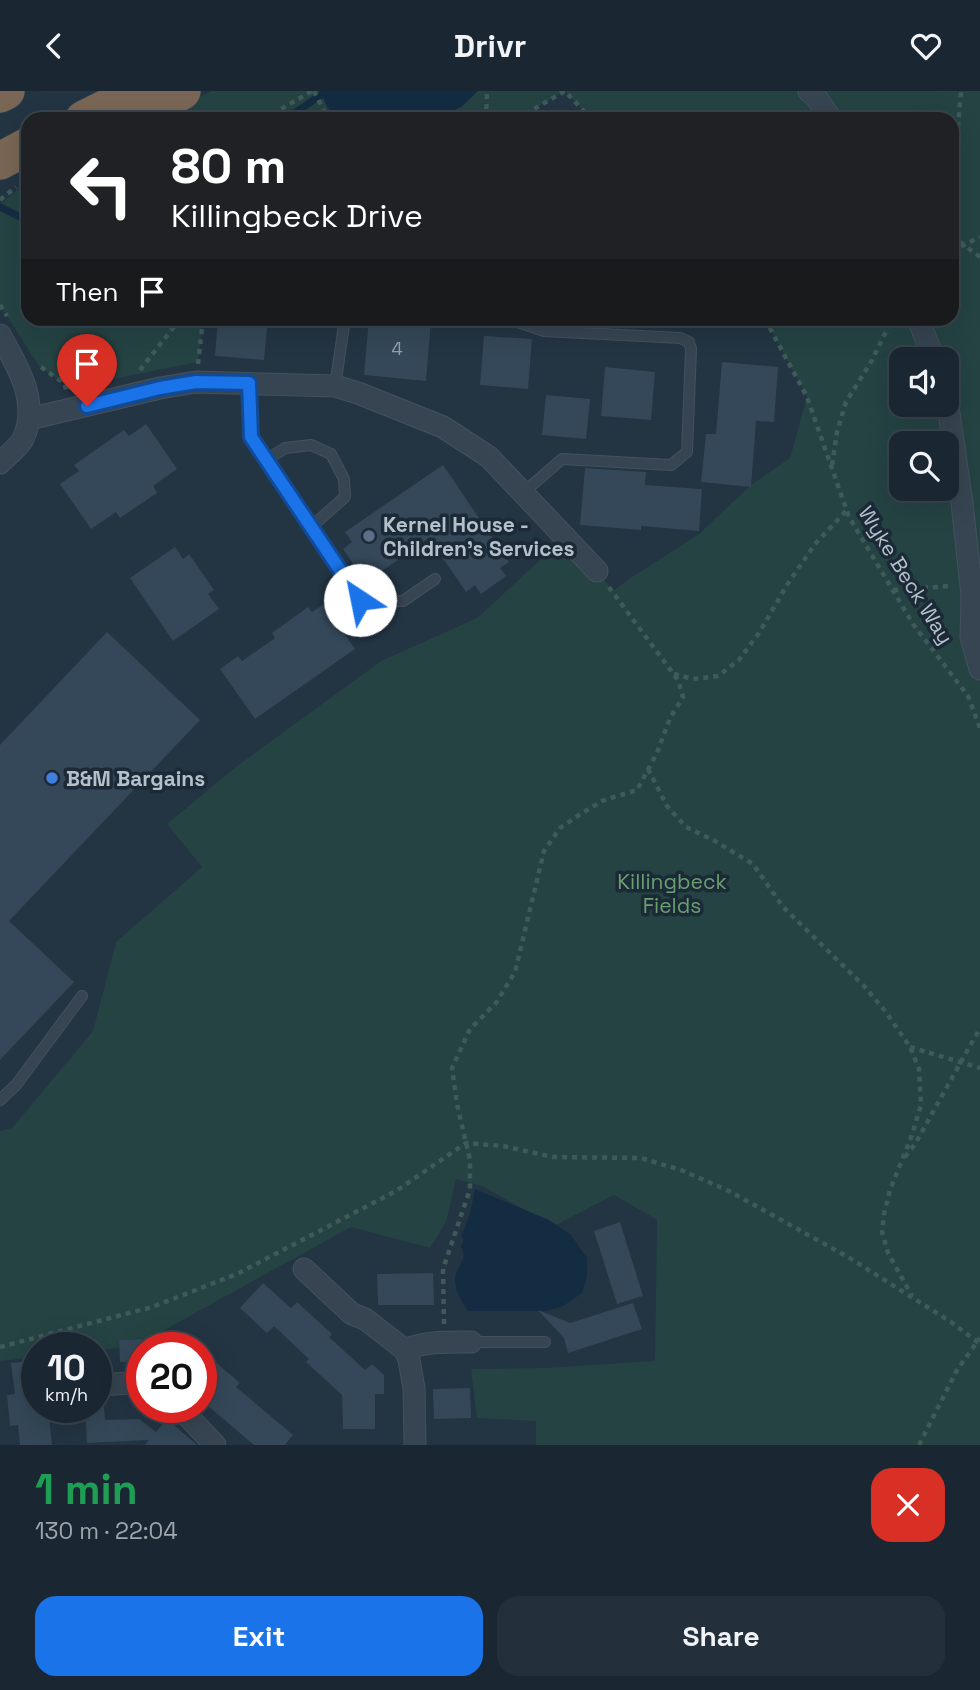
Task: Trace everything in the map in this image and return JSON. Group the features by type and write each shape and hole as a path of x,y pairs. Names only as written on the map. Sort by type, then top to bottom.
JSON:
{"highway":[{"path":"0,94 6,91"},
{"path":"98,112 141,91"},
{"path":"146,112 182,91"},
{"path":"0,161 21,150"},
{"path":"0,187 21,176"}],"street":[{"path":"809,91 826,112"},
{"path":"921,326 929,347"},
{"path":"0,335 24,382 29,401 29,419 22,441 0,463"},
{"path":"29,419 196,382 335,386 443,427 489,457 597,571"},
{"path":"950,417 971,585 971,637 980,669"},
{"path":"304,1269 352,1314 365,1319 405,1350 410,1360 414,1388 415,1445"},
{"path":"405,1350 425,1343 471,1342"},
{"path":"194,1423 215,1445"}],"lane":[{"path":"335,386 344,326"},
{"path":"523,493 562,459 671,465 687,452 691,349 689,342 680,338 544,331 529,326"},
{"path":"575,326 575,332"},
{"path":"249,383 251,437 360,600 403,601 435,579"},
{"path":"266,460 285,448 311,445 331,454 344,479 345,497 311,527"},
{"path":"0,1100 16,1085 82,996"},
{"path":"471,1342 545,1342"}],"path":[{"path":"276,112 313,91 325,112"},
{"path":"486,112 487,91"},
{"path":"529,112 565,91 584,112"},
{"path":"959,115 961,91"},
{"path":"959,248 980,237"},
{"path":"959,242 980,257"},
{"path":"139,371 174,326"},
{"path":"196,382 202,326"},
{"name":"Wyke Beck Way","path":"769,326 807,397 849,517 913,624 968,696 980,728"},
{"path":"832,468 837,432 846,402 872,362 889,326"},
{"path":"673,674 693,679 718,675 739,660 815,544 846,510"},
{"path":"445,1342 443,1269 470,1189 470,1160 457,1104 453,1068 470,1029 496,1003 514,972 544,851 560,828 579,815 602,801 637,790 657,753 670,718 683,697 678,680 597,571"},
{"path":"893,590 971,585"},
{"path":"648,769 667,806 686,827 753,864 783,907 871,995 910,1047 919,1069 920,1105 884,1214 882,1233 888,1253 913,1297"},
{"path":"900,1163 915,1144 980,1028"},
{"path":"910,1047 980,1068"},
{"path":"0,1347 152,1307 237,1274 396,1191 466,1143 503,1146 553,1157 640,1158 681,1170 729,1191 848,1257 979,1342 957,1370 919,1445"}],"green space":[{"path":"212,91 565,91 529,112 170,112"},
{"name":"Killingbeck Fields","path":"565,91 980,91 980,1445 536,1445 536,1421 477,1418 471,1369 545,1368 655,1361 657,1220 614,1195 554,1226 482,1186 456,1179 446,1222 430,1248 351,1227 161,1332 126,1332 126,1340 119,1340 119,1348 112,1349 112,1332 21,1332 21,1359 0,1361 0,1131 12,1128 93,1031 116,942 202,867 167,824 237,766 381,661 477,618 565,537 613,591 699,534 751,485 790,458 807,397 769,326 959,326 959,112 584,112"},
{"path":"21,186 21,326 202,326 198,362 84,385 65,384 39,366 0,305 0,205"}],"water":[{"path":"319,91 478,91 461,107 451,112 330,112"},
{"path":"475,1189 549,1220 571,1235 587,1258 587,1276 582,1293 563,1306 547,1311 468,1311 461,1300 455,1279 464,1255 461,1247 464,1239 461,1237 470,1214"}],"building":[{"path":"217,326 267,326 264,360 215,356"},
{"path":"368,326 431,326 426,381 364,375"},
{"path":"484,336 532,339 528,389 480,385"},
{"path":"722,362 778,367 774,422 756,421 751,487 701,482 706,434 716,434"},
{"path":"605,367 655,372 651,420 601,416"},
{"path":"546,395 590,399 586,439 542,435"},
{"path":"146,424 177,469 153,486 157,493 120,518 116,512 91,529 60,484 79,471 74,465 124,430 129,436"},
{"path":"443,465 509,562 500,568 506,576 481,594 475,585 466,592 429,538 375,576 368,566 359,572 343,549 352,542 345,532"},
{"path":"585,468 646,472 645,485 702,489 699,531 580,525"},
{"path":"175,547 183,559 189,554 214,590 208,594 219,609 173,641 130,578"},
{"path":"324,604 355,649 255,719 220,669 238,656 242,661 275,638 272,633 308,607 312,612"},
{"path":"107,632 200,720 9,921 74,982 0,1060 0,745"},
{"path":"620,1222 643,1296 617,1304 594,1231"},
{"path":"433,1273 434,1305 378,1305 377,1274"},
{"path":"263,1283 291,1308 297,1302 332,1334 329,1337 365,1370 372,1364 384,1375 384,1394 375,1394 375,1429 343,1429 342,1395 306,1362 309,1359 274,1326 267,1333 240,1308"},
{"path":"633,1303 642,1329 568,1353 564,1338 538,1310 570,1323"},
{"path":"119,1340 126,1340 126,1362 120,1362"},
{"path":"21,1362 21,1423 50,1423 52,1445 20,1445 18,1425 10,1426 7,1395 15,1394 11,1363"},
{"path":"217,1364 240,1383 236,1387 293,1435 285,1445 254,1445 217,1414"},
{"path":"470,1388 471,1418 434,1419 433,1389"},
{"path":"126,1419 126,1423 144,1423 156,1432 164,1423 172,1423 197,1445 145,1445 149,1440 87,1443 86,1423 112,1423 112,1420"}],"waterway":[{"path":"296,112 321,95"},
{"path":"0,207 21,218"}],"place":[{"name":"Kernel House - Children's Services","path":"369,536"},
{"name":"B&M Bargains","path":"52,778"}],"route":[{"path":"87,406 196,382 249,383 251,437 360,600"}]}
